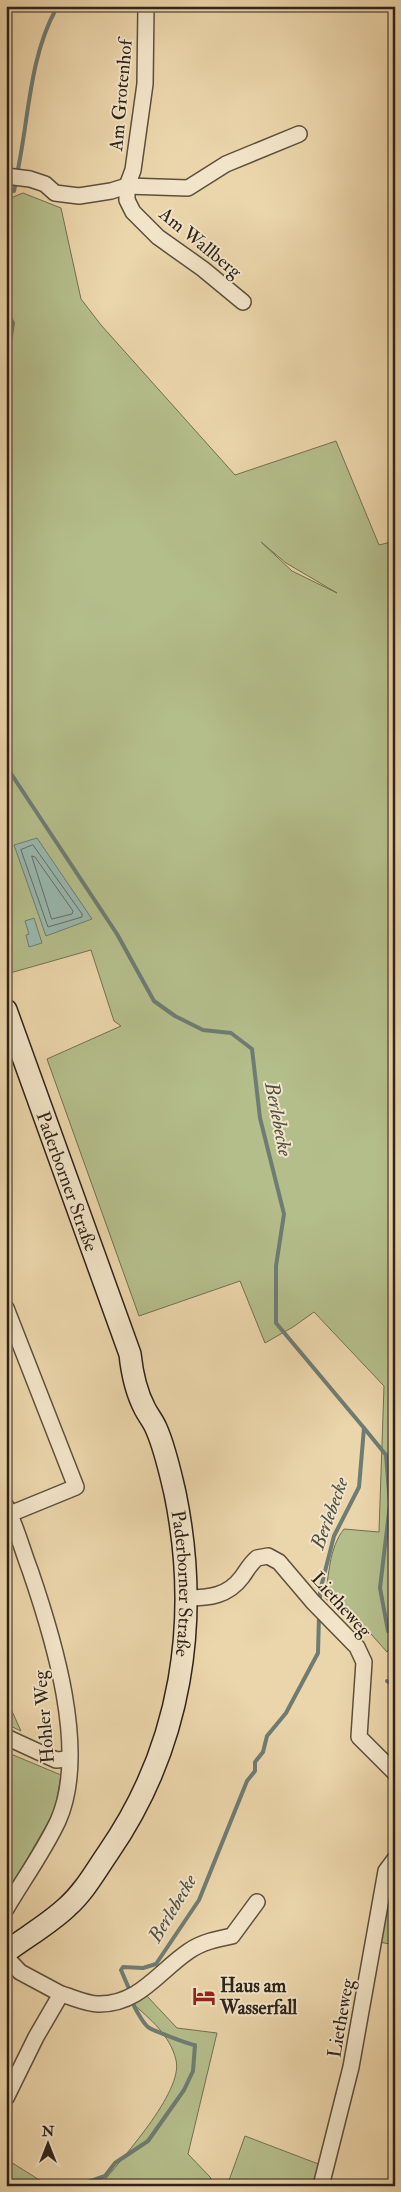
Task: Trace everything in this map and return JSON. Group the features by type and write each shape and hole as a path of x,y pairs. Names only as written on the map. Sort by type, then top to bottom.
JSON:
{"main road":[{"name":"Paderborner Straße","path":"6,1010 130,1354 133,1380 144,1407 156,1428 164,1452 178,1510 187,1598 185,1642 179,1687 164,1742 150,1781 130,1821 81,1892 67,1908 6,1952"}],"street":[{"name":"Am Grotenhof","path":"127,186 134,170 142,115 145,84 146,6"},
{"path":"6,176 30,179 45,184 55,193 79,196 111,191 127,186 188,188 226,164 299,134"},
{"name":"Am Wallberg","path":"127,186 127,200 133,212 158,237 203,269 242,302"},
{"name":"Hohler Weg","path":"6,1308 76,1487 8,1510 48,1621 63,1678 69,1758 66,1790 58,1820 6,1909"},
{"name":"Lietheweg","path":"187,1598 212,1597 222,1594 234,1586 257,1558 268,1556 279,1562 319,1607 347,1634 364,1662 359,1737 395,1773"},
{"path":"6,1737 56,1760 69,1758"},
{"name":"Lietheweg","path":"321,2186 351,2067 386,1872 395,1859"},
{"path":"6,1957 20,1972 61,1994 99,2004 125,1999 144,1990 189,1951 209,1941 232,1936 257,1902"},
{"path":"6,2098 36,2037 61,1994"}],"green space":[{"path":"23,193 61,208 81,299 101,325 235,475 336,441 379,545 395,541 395,1643 387,1652 371,1634 325,1598 332,1553 344,1529 379,1532 384,1386 314,1312 265,1343 240,1281 139,1316 47,1059 121,1026 114,1021 91,950 10,973 6,964 6,196 13,197","holes":["261,542 286,563 337,593 292,571"]},
{"path":"6,1698 21,1731 6,1724"},
{"path":"6,1752 61,1775 55,1810 6,1896"},
{"path":"395,1868 395,1945 379,1942 388,1883"},
{"path":"146,1995 177,2028 217,2033 188,2154 211,2178 208,2186 100,2186 161,2107 176,2074 176,2060 169,2043 146,2015 132,2003"},
{"path":"245,2136 321,2165 314,2186 227,2186"},
{"path":"6,2159 49,2186 6,2186"}],"water":[{"path":"37,838 92,919 46,936 14,845"},
{"path":"34,918 42,943 29,947 26,935 29,934 25,921"}],"waterway":[{"name":"Berlebecke","path":"17,174 35,68 47,28 56,9 55,6"},
{"name":"Berlebecke","path":"6,190 14,191 16,181"},
{"name":"Berlebecke","path":"6,311 13,323 9,349 6,352"},
{"name":"Berlebecke","path":"6,766 117,934 154,1001 175,1016 203,1030 231,1033 252,1049 260,1118 284,1214 276,1266 276,1323 364,1428 359,1487 334,1536 320,1591 320,1603"},
{"path":"364,1428 386,1455 390,1504 380,1588 388,1631"},
{"name":"Berlebecke","path":"130,1991 121,1970 123,1967 143,1968 156,1964 199,1900 247,1781 255,1771 255,1762 263,1752 267,1736 286,1713 318,1653 319,1615"},
{"path":"387,1681 395,1687"},
{"name":"Berlebecke","path":"77,2186 105,2176 115,2163 148,2141 184,2090 193,2071 195,2045 148,2027 132,2001"}],"place":[{"name":"Haus am Wasserfall","path":"204,1996"}]}
